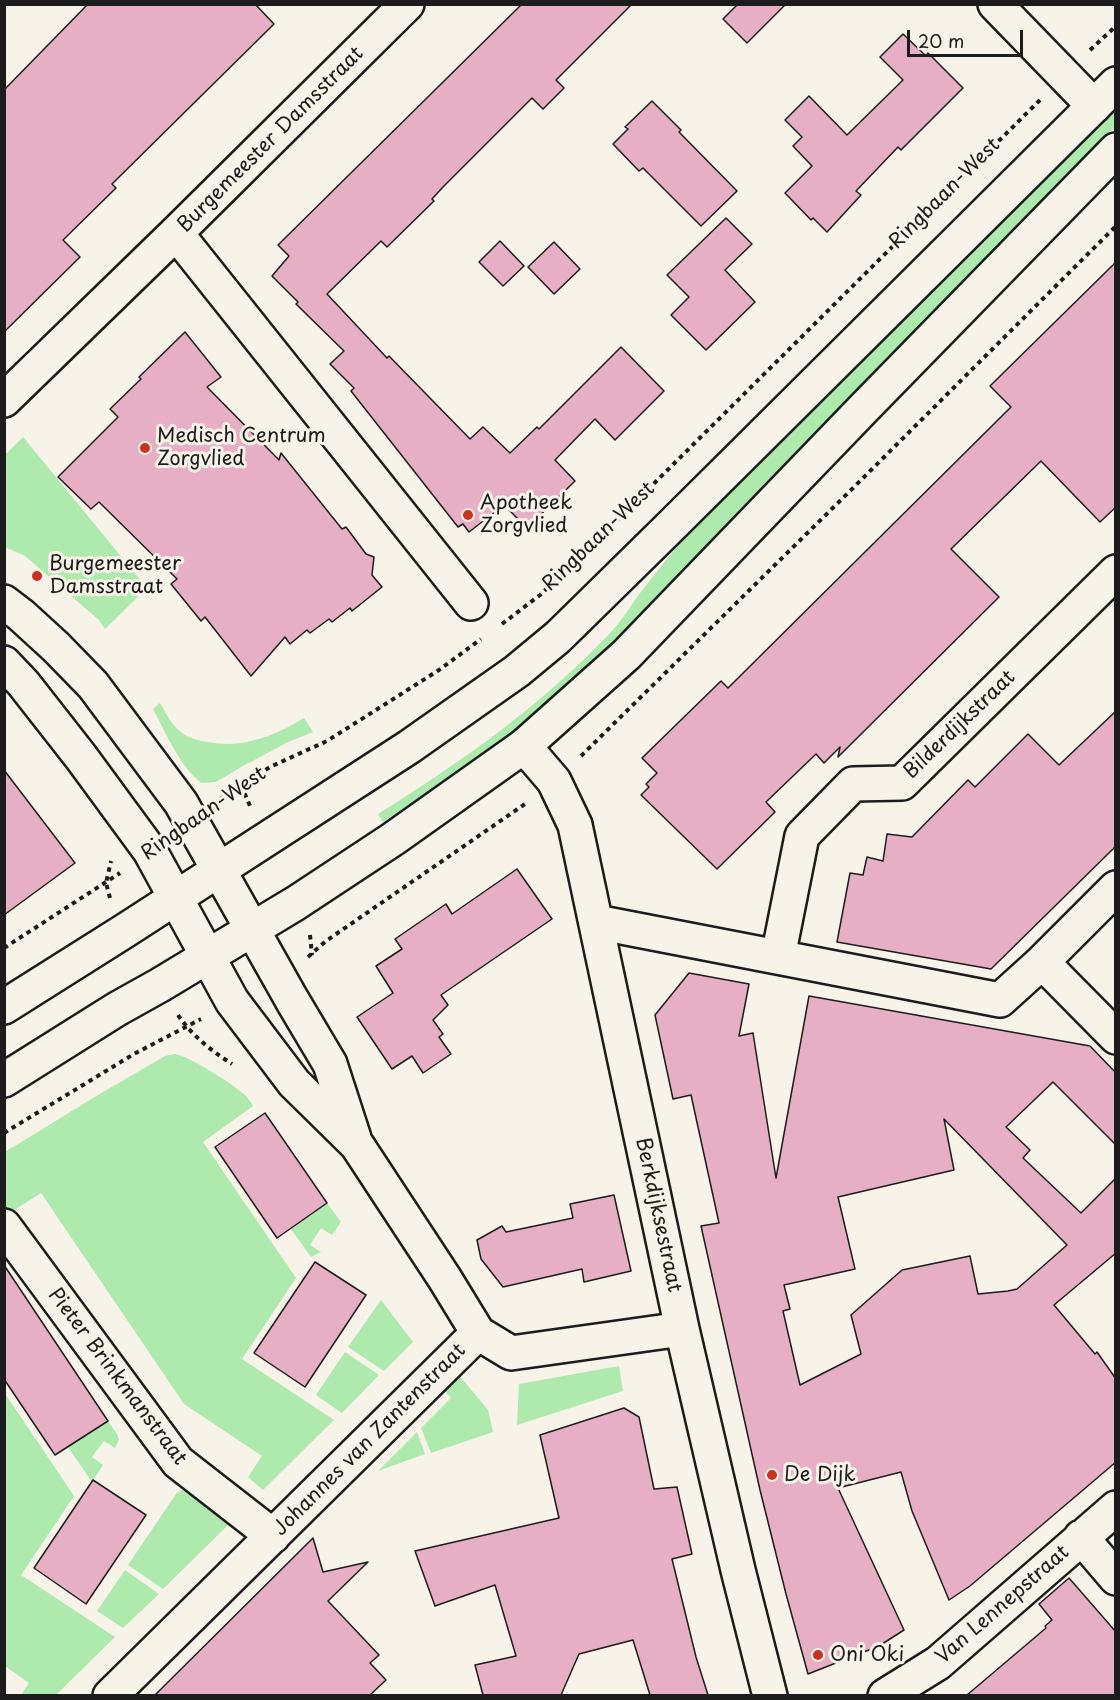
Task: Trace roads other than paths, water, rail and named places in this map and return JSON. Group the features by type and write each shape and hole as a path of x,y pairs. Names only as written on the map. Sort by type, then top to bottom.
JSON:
{"street":[{"name":"Burgemeester Damsstraat","path":"4,400 407,4"},
{"path":"4,1007 409,747 517,671 558,637 1105,95 1065,76 995,4"},
{"path":"4,1080 117,1009 296,903 393,839 524,746 626,656 872,399 1116,150"},
{"path":"176,233 471,603"},
{"name":"Bilderdijkstraat","path":"778,957 802,836 853,784 902,783 1116,572"},
{"path":"4,602 56,647 93,685 181,803 330,1064 357,1145"},
{"path":"4,663 23,683 67,739 150,851 232,1001 294,1083 357,1145 446,1279 478,1333"},
{"name":"Berkdijksestraat","path":"524,746 554,781 575,825 682,1329 738,1570 770,1695"},
{"path":"596,922 1000,1000 1042,962 1116,888"},
{"path":"1042,962 1115,1034"},
{"name":"Pieter Brinkmanstraat","path":"4,1226 178,1462 273,1536"},
{"name":"Johannes van Zantenstraat","path":"110,1695 478,1333 511,1353 682,1329"},
{"name":"Van Lennepstraat","path":"885,1695 938,1663 1116,1508"},
{"path":"1081,1537 1116,1578"}],"place":[{"name":"Medisch Centrum Zorgvlied","path":"145,448"},
{"name":"Apotheek Zorgvlied","path":"468,515"},
{"name":"Burgemeester Damsstraat","path":"37,576"},
{"name":"De Dijk","path":"772,1475"},
{"name":"Oni Oki","path":"818,1655"}]}
